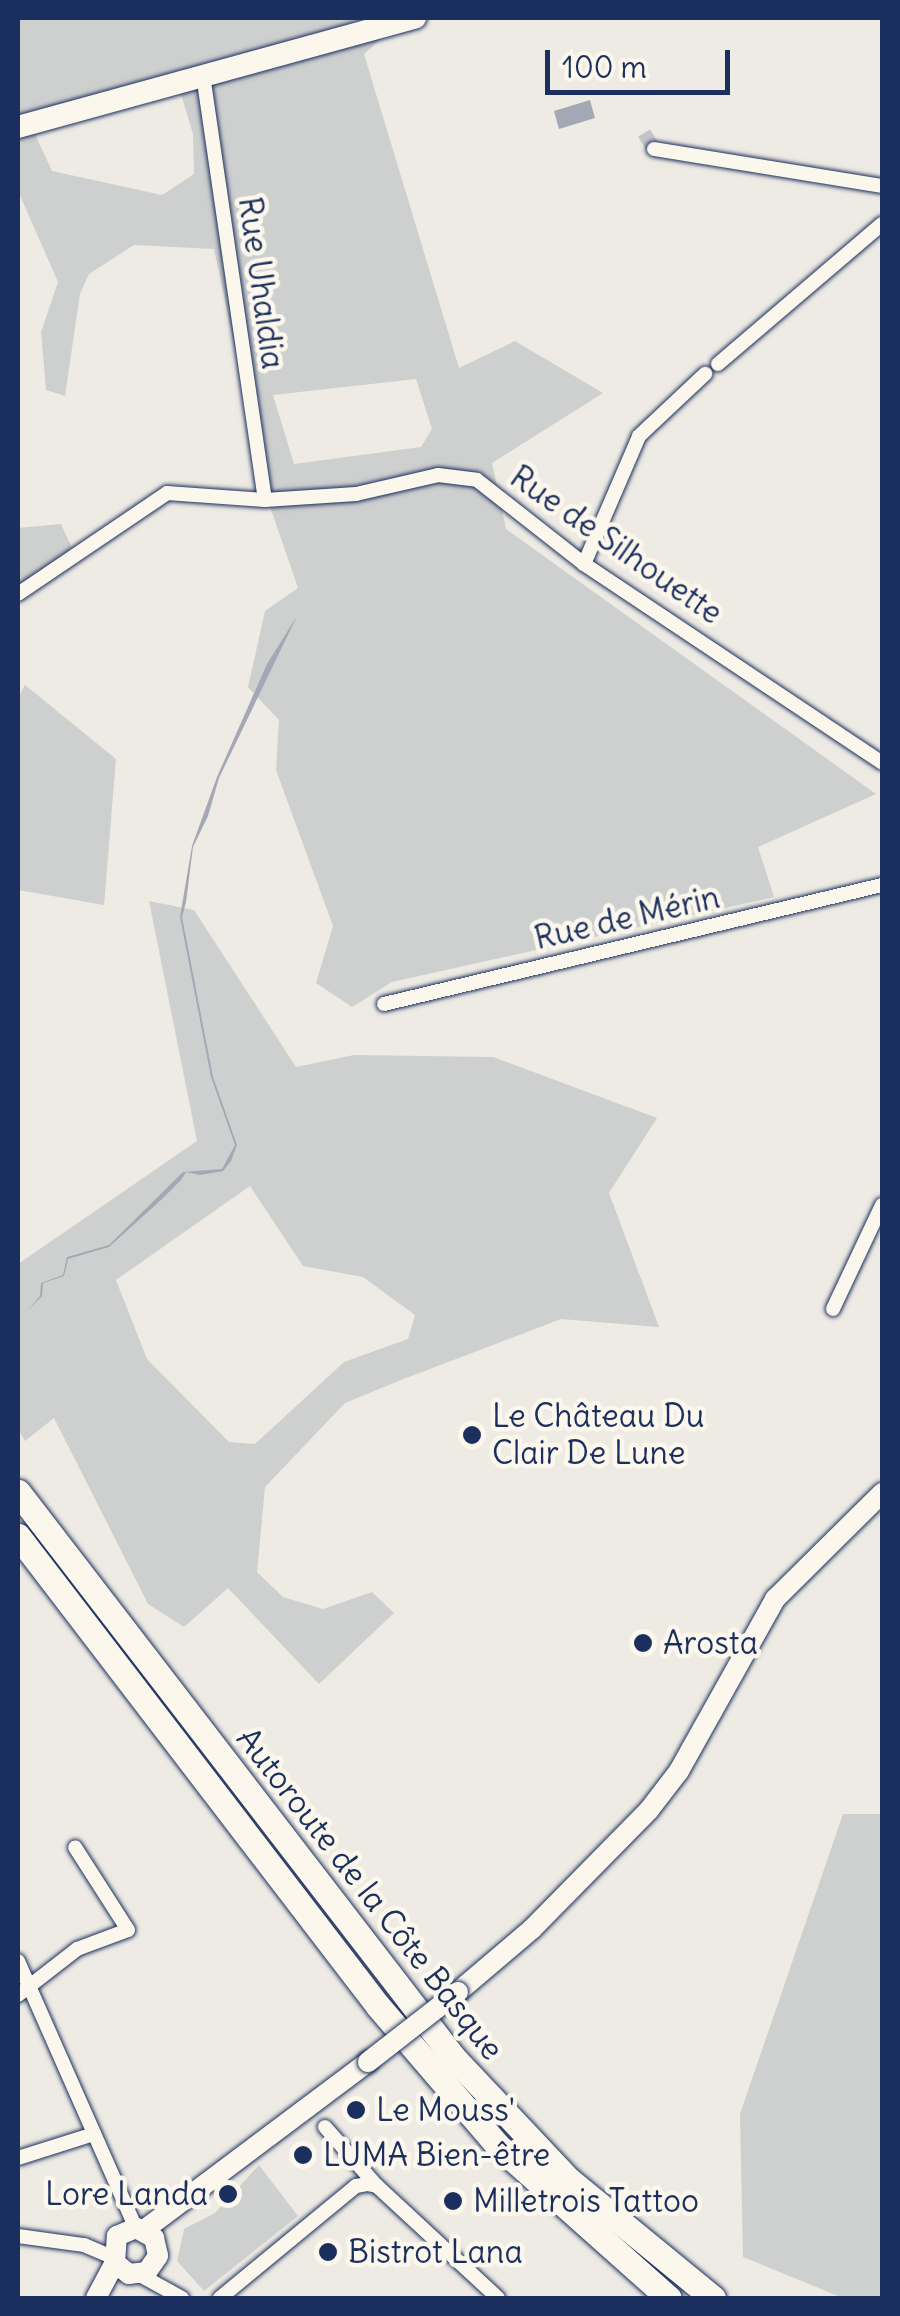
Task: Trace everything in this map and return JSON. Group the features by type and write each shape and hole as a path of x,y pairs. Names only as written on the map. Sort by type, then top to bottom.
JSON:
{"highway":[{"name":"Autoroute de la Côte Basque","path":"18,1492 452,2057 580,2190 713,2298"},
{"name":"Autoroute de la Côte Basque","path":"18,1536 378,2006 497,2145 669,2298"}],"main road":[{"path":"18,126 415,18"},
{"path":"97,2297 133,2250 178,2210 532,1930 648,1810 679,1771 774,1599 882,1493"}],"street":[{"name":"Rue Uhaldia","path":"203,75 265,500"},
{"path":"654,149 882,186"},
{"path":"584,564 639,436 882,224"},
{"name":"Rue de Silhouette","path":"18,594 167,493 265,500 356,494 438,475 477,480 584,564 882,762"},
{"name":"Rue de Mérin","path":"384,1004 882,885"},
{"path":"833,1309 882,1205"},
{"path":"23,1991 77,1948 128,1930 76,1848"},
{"path":"18,1961 23,1991 94,2134 120,2197 133,2250 182,2298"},
{"path":"324,2128 376,2186 490,2297"},
{"path":"18,2158 94,2134"},
{"path":"220,2298 356,2186 376,2186"},
{"path":"18,2236 133,2250"}],"shaded area":[{"path":"18,18 405,18 364,54 459,368 515,341 603,393 492,463 506,529 876,794 758,847 774,897 392,982 352,1007 316,983 333,926 276,770 279,720 248,687 265,611 298,588 266,495 214,249 134,245 89,274 80,294 65,396 46,390 41,332 58,282 18,191","holes":["180,91 193,134 194,174 162,195 52,171 33,130","416,379 432,429 421,447 294,464 273,395"]},
{"path":"590,100 595,118 559,129 554,111"},
{"path":"61,524 72,548 18,592 18,528"},
{"path":"297,616 219,778 208,816 193,847 182,917 213,1077 237,1145 231,1161 223,1171 200,1175 186,1172 109,1247 68,1259 64,1276 43,1283 42,1296 28,1310 40,1296 41,1283 63,1275 67,1257 109,1245 183,1172 222,1169 235,1145 211,1077 180,917 192,846 217,777 267,664"},
{"path":"25,685 116,759 104,905 18,890 18,698"},
{"path":"149,901 194,910 296,1067 354,1055 493,1057 657,1118 609,1193 659,1327 561,1319 401,1380 345,1403 265,1487 257,1572 283,1597 323,1609 372,1592 394,1613 319,1684 228,1588 184,1627 148,1604 54,1418 25,1441 18,1429 18,1264 197,1141","holes":["250,1186 303,1266 363,1277 415,1315 408,1339 344,1362 255,1444 229,1442 147,1359 116,1280"]},
{"path":"843,1814 882,1814 882,2298 843,2298 743,2257 740,2114"},
{"path":"259,2165 298,2216 204,2291 177,2261 184,2229 215,2213"}],"tunnel":[{"path":"644,133 654,149"}],"place":[{"name":"Le Château Du Clair De Lune","path":"472,1435"},
{"name":"Arosta","path":"643,1643"},
{"name":"Le Mouss'","path":"356,2110"},
{"name":"LUMA Bien-être","path":"303,2155"},
{"name":"Lore Landa","path":"228,2194"},
{"name":"Milletrois Tattoo","path":"453,2201"},
{"name":"Bistrot Lana","path":"328,2252"}]}
